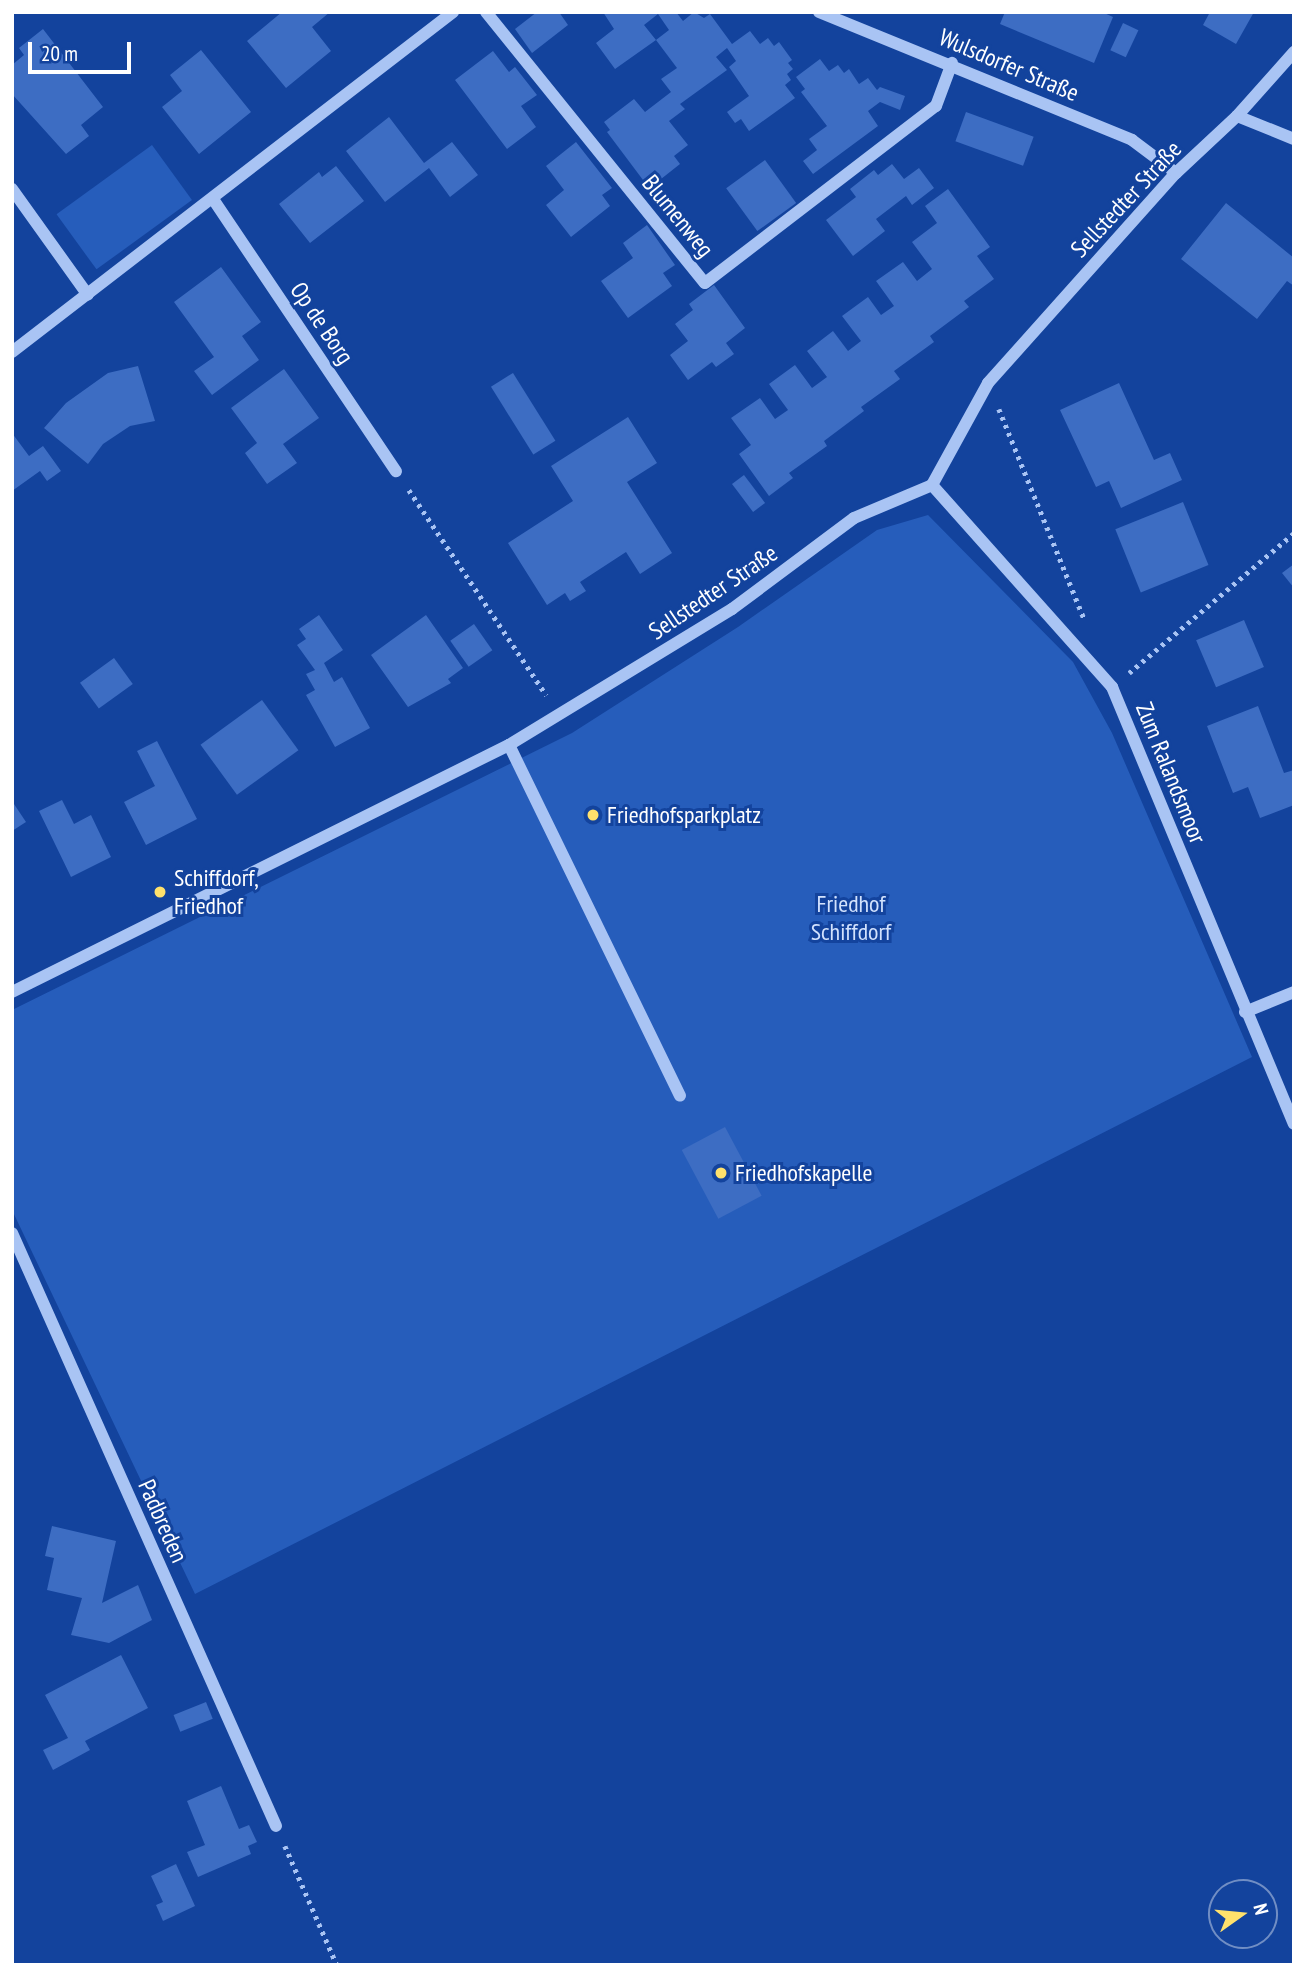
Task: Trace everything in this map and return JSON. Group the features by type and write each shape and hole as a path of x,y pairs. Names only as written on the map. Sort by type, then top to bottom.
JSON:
{"street":[{"path":"12,352 453,12"},
{"name":"Blumenweg","path":"486,12 705,283 936,106 952,63"},
{"name":"Wulsdorfer Straße","path":"819,12 952,63 1132,139 1176,173"},
{"name":"Sellstedter Straße","path":"12,992 509,745 732,609 855,518 932,485 988,383 1176,173 1237,116 1294,52"},
{"path":"1237,116 1294,139"},
{"path":"12,188 88,295"},
{"name":"Op de Borg","path":"213,199 396,471"},
{"name":"Zum Ralandsmoor","path":"932,485 1112,687 1245,1013 1294,1124"},
{"path":"509,745 680,1096"},
{"path":"1245,1013 1294,992"},
{"name":"Padbreden","path":"12,1233 276,1826"}],"path":[{"path":"988,383 1086,624"},
{"path":"396,471 560,716"},
{"path":"1112,687 1294,533"},
{"path":"276,1826 337,1965"}],"green space":[{"path":"152,145 192,200 97,269 57,214"},
{"name":"Friedhof Schiffdorf","path":"928,515 1073,662 1112,733 1252,1057 195,1594 12,1210 12,1010 572,733 738,627 877,530"}],"building":[{"path":"282,12 330,12 312,27 331,51 286,88 247,41"},
{"path":"537,12 559,12 568,25 532,53 515,29"},
{"path":"603,12 676,12 683,21 694,12 704,18 710,14 732,44 750,31 760,44 768,38 774,46 779,42 792,60 788,63 793,69 787,74 791,80 785,85 795,98 749,131 741,119 735,123 727,112 749,96 729,67 736,61 727,48 716,57 727,70 680,104 685,109 669,121 688,145 674,156 680,164 656,183 650,175 643,180 607,132 610,130 604,122 634,99 645,112 671,92 661,79 677,68 656,40 615,69 596,43 614,29","holes":["658,14 669,30 656,40 644,25"]},
{"path":"1005,12 1102,12 1113,17 1094,63 1000,24"},
{"path":"1210,12 1254,12 1236,44 1203,25"},
{"path":"1123,23 1138,30 1126,57 1110,50"},
{"path":"43,29 103,107 81,125 89,136 66,154 12,94 12,65 24,55 19,48"},
{"path":"201,50 251,112 199,154 162,107 182,91 170,75"},
{"path":"493,51 509,72 515,67 537,95 521,106 536,127 507,149 455,80"},
{"path":"820,59 829,71 838,65 844,73 849,69 859,84 868,78 877,90 880,87 905,96 900,110 880,102 868,111 878,126 813,174 803,161 817,150 809,139 827,126 801,92 805,89 796,77"},
{"path":"966,112 1034,137 1023,166 955,141"},
{"path":"389,117 424,163 452,142 478,175 450,197 429,168 385,202 346,151"},
{"path":"576,142 612,188 602,195 610,206 571,237 546,205 564,190 546,166"},
{"path":"765,160 796,203 757,231 726,188"},
{"path":"892,164 904,179 919,168 934,188 912,205 906,196 876,219 885,231 853,256 826,220 856,197 850,189 874,170 878,175"},
{"path":"336,166 364,201 310,243 279,204 319,172 322,177"},
{"path":"948,189 990,247 977,256 994,279 964,301 969,307 930,336 934,342 894,371 900,379 861,407 864,411 824,441 827,446 789,473 793,478 769,496 739,454 751,445 731,418 760,398 775,419 788,410 769,384 795,365 812,388 827,377 807,351 833,331 848,351 861,341 842,316 868,297 881,315 894,306 876,281 903,262 917,281 932,269 912,242 937,223 925,206"},
{"path":"1226,203 1294,258 1294,286 1287,281 1257,319 1181,259"},
{"path":"647,225 675,265 663,273 672,286 628,318 601,281 633,258 623,243"},
{"path":"221,267 261,322 242,336 259,360 212,395 194,371 214,357 174,302"},
{"path":"714,285 745,328 726,343 734,354 716,367 712,362 688,380 670,355 688,341 675,324 693,310 689,304"},
{"path":"138,366 155,421 130,426 103,444 88,464 44,428 66,403 108,373"},
{"path":"284,369 319,418 283,444 297,463 267,484 245,453 257,443 231,408"},
{"path":"513,373 555,441 533,455 491,387"},
{"path":"1119,383 1154,460 1170,453 1182,480 1121,508 1109,481 1096,487 1060,410"},
{"path":"628,417 657,463 627,482 672,553 640,574 626,552 580,582 586,591 570,601 565,593 547,605 508,543 573,501 551,466"},
{"path":"12,433 29,456 43,446 61,471 47,481 40,471 12,491"},
{"path":"744,475 765,503 753,512 732,484"},
{"path":"1183,502 1208,565 1141,592 1115,529"},
{"path":"1294,564 1294,588 1282,573"},
{"path":"319,615 343,650 324,663 334,682 342,677 370,728 335,747 306,695 315,690 306,674 315,670 297,645 306,639 299,629"},
{"path":"426,615 463,668 448,679 451,683 408,707 371,655"},
{"path":"1244,620 1264,667 1216,687 1196,640"},
{"path":"474,624 492,650 469,667 450,641"},
{"path":"114,658 133,684 99,709 80,683"},
{"path":"262,700 298,750 237,795 201,745"},
{"path":"1258,706 1284,773 1294,770 1294,805 1260,818 1248,787 1233,793 1207,726"},
{"path":"157,741 197,819 146,845 124,802 155,786 137,751"},
{"path":"62,800 74,824 91,815 111,857 71,877 39,811"},
{"path":"12,801 26,822 12,831"},
{"name":"Friedhofskapelle","path":"725,1127 762,1196 718,1219 682,1150"},
{"path":"52,1526 116,1541 102,1603 138,1585 152,1620 109,1643 71,1635 82,1598 47,1590 54,1558 45,1556"},
{"path":"121,1655 148,1708 85,1741 90,1750 53,1770 43,1750 68,1738 45,1695"},
{"path":"206,1702 213,1719 180,1732 174,1715"},
{"path":"221,1786 239,1829 249,1825 257,1842 248,1846 251,1854 198,1877 187,1852 205,1845 187,1801"},
{"path":"176,1864 195,1906 163,1921 156,1905 163,1902 151,1876"}],"place":[{"name":"Friedhofsparkplatz","path":"593,815"},
{"name":"Schiffdorf, Friedhof","path":"160,892"},
{"name":"Friedhofskapelle","path":"721,1173"}]}
